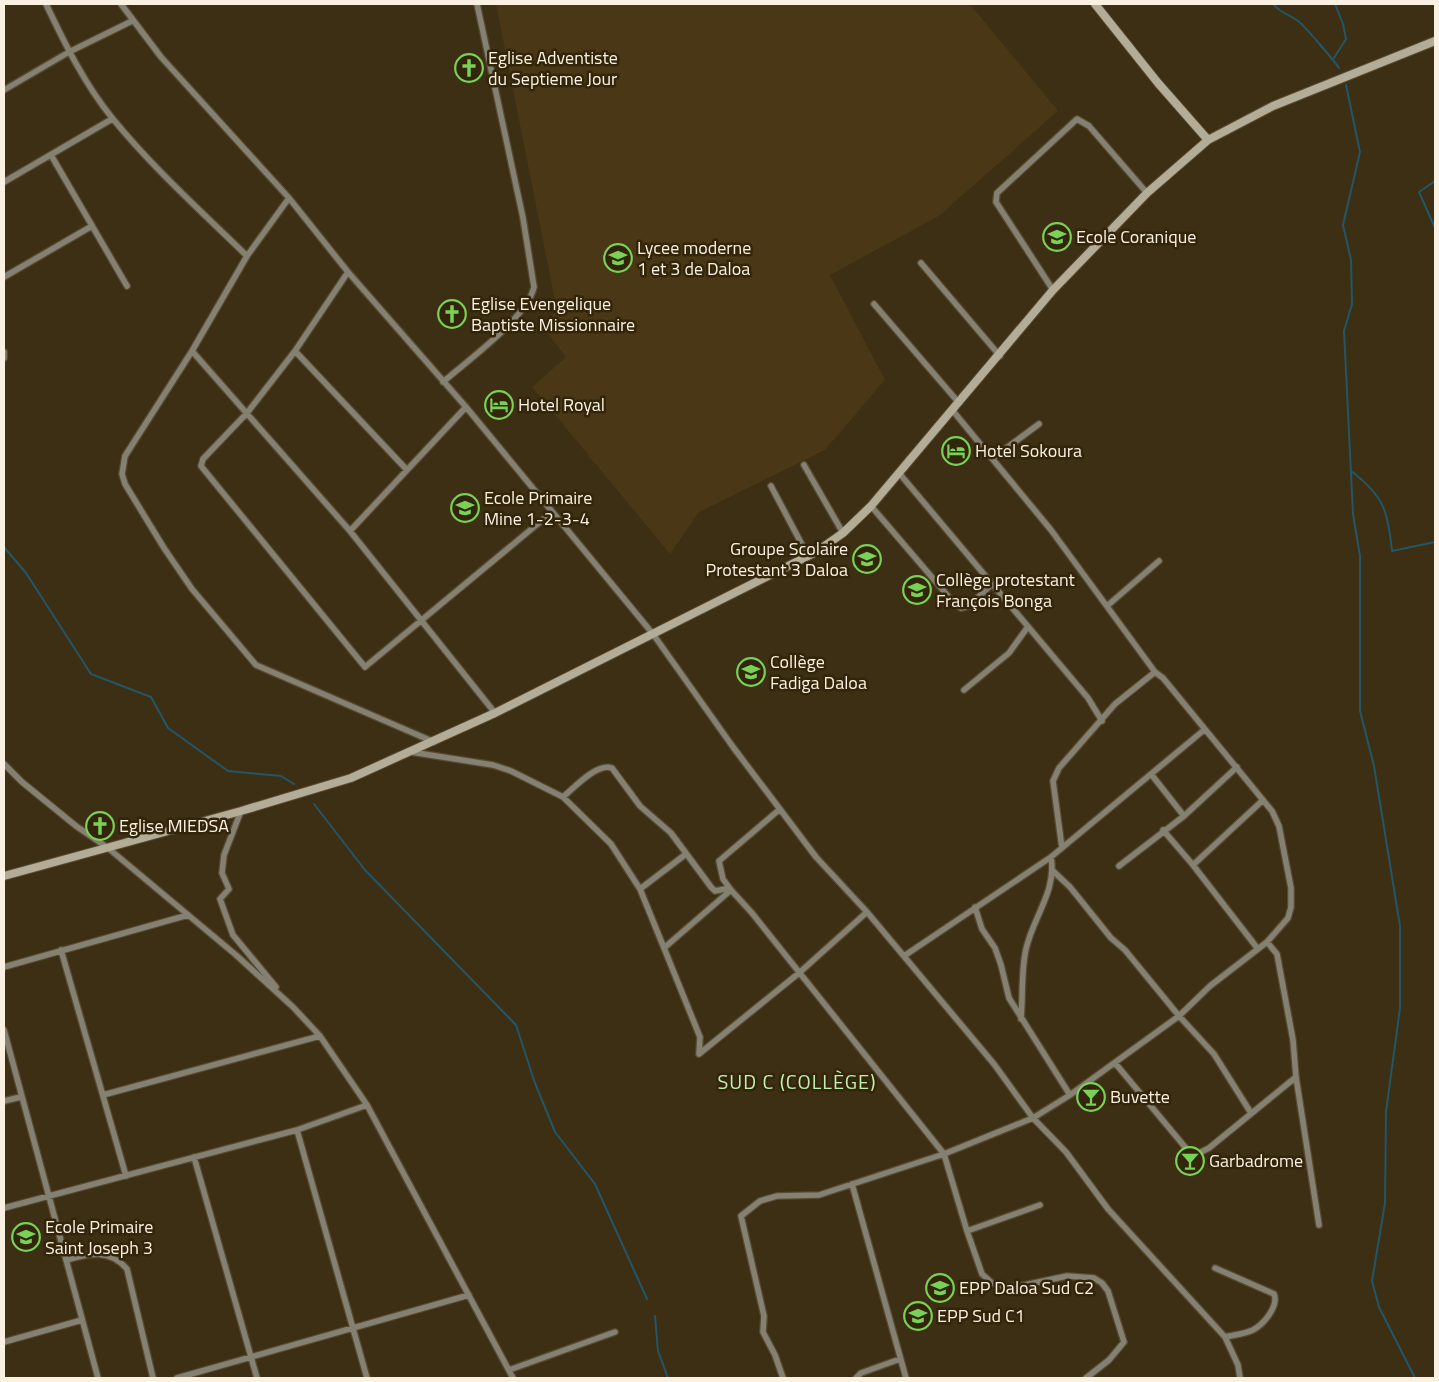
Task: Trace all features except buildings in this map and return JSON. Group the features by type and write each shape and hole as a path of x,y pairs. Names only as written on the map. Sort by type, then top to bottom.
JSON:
{"street":[{"path":"46,4 69,52 112,119 181,192 247,256"},
{"path":"121,4 161,57 289,198 348,272 466,407 653,634 733,747 816,857 867,912 994,1064 1033,1118 1066,1152 1090,1187 1144,1250 1225,1337 1238,1365 1240,1378"},
{"path":"443,382 517,316 531,298 534,287 533,269 523,218 478,4"},
{"path":"1095,4 1158,83 1208,140"},
{"path":"4,90 69,52 132,21"},
{"path":"4,876 312,791 412,752 495,714 808,556 843,533 871,506 1000,356 1053,290 1147,193 1208,140 1272,106 1435,41"},
{"path":"4,181 112,119"},
{"path":"1053,290 998,207 995,199 998,193 1078,119 1089,126 1147,193"},
{"path":"51,155 127,286"},
{"path":"289,198 247,256 192,351 125,456 122,464 125,484 164,548 192,589 256,665 434,742"},
{"path":"4,278 92,226"},
{"path":"921,263 1000,356"},
{"path":"348,272 295,351 247,413 203,459 201,466 365,667 552,512"},
{"path":"874,304 959,403"},
{"path":"192,351 350,531 495,714"},
{"path":"295,351 407,470"},
{"path":"4,352 4,358"},
{"path":"350,531 466,407"},
{"path":"783,1378 775,1355 763,1332 764,1316 741,1216 760,1201 771,1198 818,1195 944,1154 1033,1118 1070,1095 1179,1016 1210,986 1267,942 1284,925 1290,911 1291,897 1279,826 1272,811 1163,678 1155,672 1051,530 953,411"},
{"path":"993,458 1039,424"},
{"path":"804,465 843,533"},
{"path":"899,473 1088,698 1102,721"},
{"path":"771,486 808,556"},
{"path":"871,506 954,603 961,608 969,606 992,584"},
{"path":"1107,606 1159,561"},
{"path":"964,690 1010,653 1028,628"},
{"path":"1062,848 1053,781 1064,760 1102,721 1115,704 1155,672"},
{"path":"904,956 1051,857 1204,730"},
{"path":"412,752 501,767 563,797 611,844 640,889 700,1038 699,1054 799,974 867,912"},
{"path":"4,764 22,782 76,826 108,848 188,915 293,1007"},
{"path":"1120,866 1163,830 1184,816 1237,767"},
{"path":"563,797 593,773 602,768 612,768 640,806 672,833 715,892 725,888 731,890"},
{"path":"1151,774 1184,816"},
{"path":"1192,865 1262,801"},
{"path":"780,809 719,861 723,879 944,1154 982,1274 992,1283 1004,1287 1020,1286 1067,1276 1094,1278 1102,1283 1108,1291 1124,1342 1109,1360 1086,1378"},
{"path":"242,811 226,848 222,873 229,889 220,899 233,935 293,1007 320,1036 368,1105 513,1378"},
{"path":"1163,830 1258,949"},
{"path":"640,889 686,854"},
{"path":"1021,1019 1026,951 1033,927 1046,899 1053,871 1051,857"},
{"path":"1053,871 1070,887 1111,938 1125,950 1223,1066 1251,1113"},
{"path":"664,948 731,890"},
{"path":"975,907 982,929 995,948 1002,965 1009,998 1070,1095"},
{"path":"4,967 188,915"},
{"path":"1267,942 1278,954 1293,1040 1296,1077 1319,1225"},
{"path":"61,950 126,1176"},
{"path":"4,1030 98,1378"},
{"path":"103,1095 320,1036"},
{"path":"1116,1062 1190,1153 1195,1155 1209,1148 1296,1077"},
{"path":"4,1102 21,1097"},
{"path":"4,1208 297,1130 368,1105"},
{"path":"297,1130 367,1378"},
{"path":"194,1157 256,1378"},
{"path":"852,1184 906,1378"},
{"path":"967,1231 1040,1205"},
{"path":"66,1260 100,1254 115,1258 127,1269 153,1378"},
{"path":"1215,1268 1274,1294 1276,1299 1274,1306 1263,1323 1252,1331 1225,1337"},
{"path":"177,1378 469,1295"},
{"path":"4,1342 82,1320"},
{"path":"509,1370 615,1332"},
{"path":"856,1378 861,1374 900,1359"}],"shaded area":[{"path":"496,4 970,4 1058,111 939,216 830,275 885,380 825,450 699,512 670,554 532,387 566,357 541,325 557,311"}],"waterway":[{"path":"1273,4 1301,24 1339,68"},
{"path":"1334,58 1346,39 1343,24 1335,4"},
{"path":"1346,85 1360,152 1343,225 1351,260 1352,304 1344,331 1353,514 1360,556 1360,711 1374,766 1400,926 1400,1008 1386,1112 1385,1203 1372,1281 1379,1307 1415,1378"},
{"path":"1435,181 1419,192 1435,228"},
{"path":"1351,471 1371,488 1382,505 1389,525 1392,551 1435,542"},
{"path":"4,547 26,573 91,674 151,697 168,728 228,771 281,776 294,784"},
{"path":"314,804 365,870 516,1025 535,1083 555,1132 595,1184 647,1299"},
{"path":"655,1316 658,1351 668,1378"}],"place":[{"name":"Eglise Adventiste du Septieme Jour","path":"469,68"},
{"name":"Ecole Coranique","path":"1057,237"},
{"name":"Lycee moderne 1 et 3 de Daloa","path":"618,258"},
{"name":"Eglise Evengelique Baptiste Missionnaire","path":"452,314"},
{"name":"Hotel Royal","path":"499,405"},
{"name":"Hotel Sokoura","path":"956,451"},
{"name":"Ecole Primaire Mine 1-2-3-4","path":"465,508"},
{"name":"Groupe Scolaire Protestant 3 Daloa","path":"867,559"},
{"name":"Collège protestant François Bonga","path":"917,590"},
{"name":"Collège Fadiga Daloa","path":"751,672"},
{"name":"Eglise MIEDSA","path":"100,826"},
{"name":"Buvette","path":"1091,1097"},
{"name":"Garbadrome","path":"1190,1161"},
{"name":"Ecole Primaire Saint Joseph 3","path":"26,1237"},
{"name":"EPP Daloa Sud C2","path":"940,1288"},
{"name":"EPP Sud C1","path":"918,1316"}],"district":[{"name":"SUD C (COLLÈGE)","path":"797,1082"}]}
